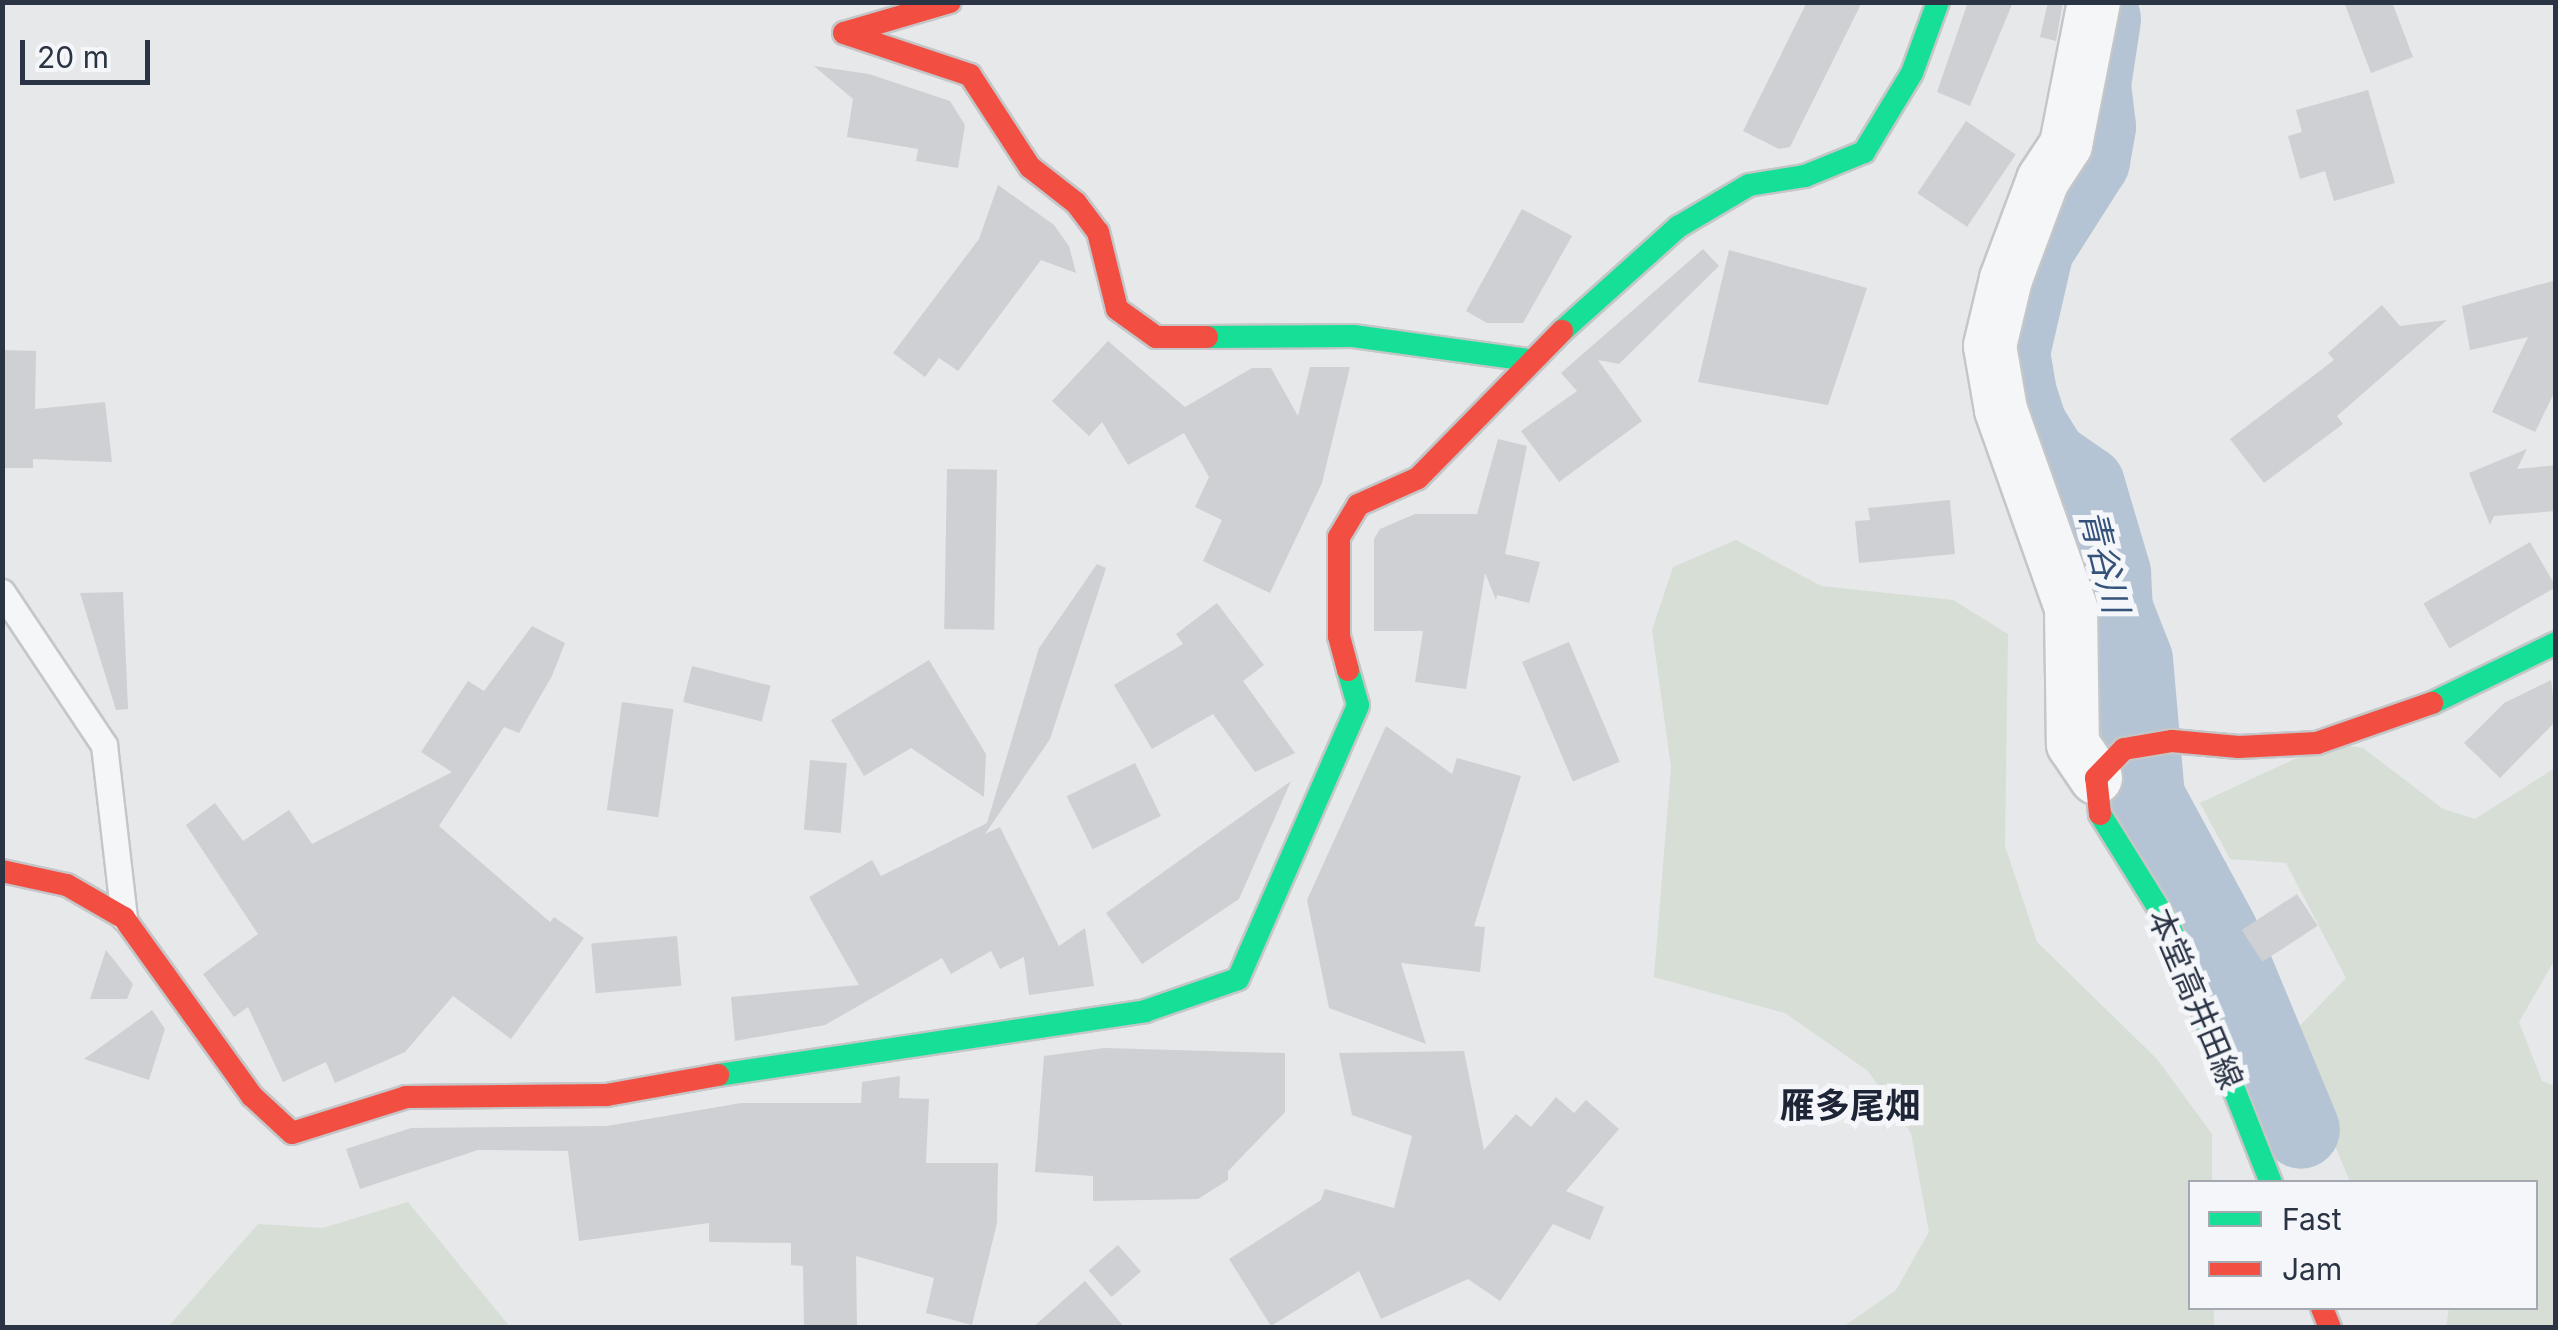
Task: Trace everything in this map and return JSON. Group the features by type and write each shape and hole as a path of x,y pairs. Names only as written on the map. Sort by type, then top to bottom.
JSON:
{"street":[{"path":"950,2 844,32 970,75 986,109 1030,167 1076,203 1098,232 1118,310 1156,336 1353,336 1530,360"},
{"path":"2,870 66,885 124,918 252,1096 292,1133 406,1097 623,1093 868,1049 1145,1011 1238,978 1358,705 1339,636 1339,537 1358,505 1418,478 1530,360 1678,227 1749,185 1805,176 1864,152 1912,73 1938,2"},
{"path":"2094,2 2066,146 2031,213 1990,346 2001,410 2072,608 2073,744 2110,764 2172,741 2240,747 2317,743 2407,715 2556,643"},
{"name":"本堂高井田線","path":"2110,764 2100,818 2169,924 2271,1180"}],"lane":[{"path":"2,592 104,744 124,918"}],"shaded area":[{"path":"1736,540 1821,586 1953,600 2008,634 2005,846 2037,942 2157,1059 2212,1134 2212,1180 2188,1180 2188,1310 2214,1310 2214,1327 1843,1327 1896,1290 1929,1232 1911,1133 1868,1071 1785,1013 1654,977 1671,767 1652,630 1673,567"},
{"path":"2329,743 2363,748 2443,809 2475,819 2555,768 2555,959 2519,1022 2542,1081 2555,1086 2555,1327 2446,1327 2449,1310 2538,1310 2538,1180 2349,1180 2290,1036 2346,978 2286,863 2230,859 2200,803"},
{"path":"408,1202 510,1327 168,1327 258,1224 323,1228"}],"building":[{"path":"1807,2 1862,2 1790,147 1779,149 1743,131"},
{"path":"1968,2 2013,2 1970,106 1937,92"},
{"path":"2048,2 2063,2 2056,41 2040,37"},
{"path":"2344,2 2392,2 2413,57 2371,73"},
{"path":"814,66 869,74 950,101 965,125 958,168 916,161 918,149 847,137 853,99"},
{"path":"2368,90 2395,183 2334,201 2325,171 2300,179 2288,136 2302,132 2296,110"},
{"path":"1966,121 2016,155 1967,227 1917,193"},
{"path":"998,185 1054,225 1069,246 1076,273 1041,260 958,371 939,358 925,377 893,353 979,239"},
{"path":"1522,209 1572,236 1523,323 1487,323 1466,311"},
{"path":"1703,249 1719,266 1619,364 1598,360 1642,421 1559,482 1521,431 1577,391 1561,373"},
{"path":"1729,250 1867,288 1828,405 1698,382"},
{"path":"2556,280 2556,389 2535,432 2492,412 2528,337 2470,350 2462,306"},
{"path":"2382,305 2400,326 2447,320 2337,416 2343,424 2264,483 2230,439 2334,360 2328,353"},
{"path":"1108,341 1185,407 1252,368 1271,368 1298,416 1310,367 1350,367 1322,483 1270,593 1203,561 1222,520 1195,507 1209,477 1184,433 1128,465 1102,422 1089,436 1052,401"},
{"path":"2,350 36,351 35,409 105,402 112,462 33,459 33,468 2,468"},
{"path":"1498,439 1527,446 1505,554 1540,562 1529,603 1497,595 1496,600 1485,573 1466,689 1415,682 1423,631 1374,631 1374,539 1380,529 1415,514 1477,514"},
{"path":"2527,449 2517,469 2556,465 2556,511 2494,516 2490,525 2469,473"},
{"path":"947,469 997,470 994,630 944,629"},
{"path":"1950,500 1955,554 1859,563 1855,521 1870,520 1868,508"},
{"path":"2530,542 2556,587 2449,649 2423,604"},
{"path":"1097,564 1106,568 1050,739 985,834 1000,827 1059,946 1085,928 1094,986 1029,995 1024,957 1000,969 991,951 951,974 942,958 825,1025 735,1041 731,997 859,985 809,897 872,860 881,876 987,823 1039,648"},
{"path":"123,592 128,709 116,710 80,593"},
{"path":"1217,603 1264,665 1243,681 1295,753 1255,772 1213,714 1152,749 1114,685 1183,644 1176,634"},
{"path":"532,626 565,643 552,676 519,733 504,727 439,826 550,922 554,917 584,938 511,1039 453,996 405,1052 335,1083 326,1062 283,1082 248,1007 234,1017 203,974 258,934 186,825 215,803 243,841 289,810 312,844 452,772 421,752 468,681 484,691"},
{"path":"1569,642 1620,762 1573,782 1522,662"},
{"path":"929,660 986,754 984,797 911,748 864,776 831,720"},
{"path":"692,666 771,686 762,721 683,702"},
{"path":"2551,680 2556,721 2500,778 2464,743 2504,703"},
{"path":"622,702 673,709 658,817 607,810"},
{"path":"1386,726 1452,774 1457,758 1521,776 1474,926 1485,927 1480,972 1401,963 1426,1044 1329,1008 1307,900"},
{"path":"810,760 847,763 841,833 804,830"},
{"path":"1135,763 1161,816 1093,849 1067,796"},
{"path":"1291,781 1239,899 1142,964 1106,913"},
{"path":"2297,894 2318,926 2262,962 2242,930"},
{"path":"677,936 681,986 596,993 591,943"},
{"path":"106,950 133,984 127,999 90,999"},
{"path":"152,1010 165,1029 149,1080 84,1059"},
{"path":"1104,1048 1285,1053 1285,1112 1228,1171 1228,1180 1198,1199 1093,1201 1093,1176 1035,1172 1044,1056"},
{"path":"1464,1051 1484,1150 1516,1114 1531,1127 1556,1097 1574,1113 1586,1100 1619,1129 1566,1191 1604,1207 1590,1240 1553,1224 1500,1301 1468,1279 1381,1319 1359,1271 1271,1326 1229,1259 1321,1200 1325,1189 1394,1208 1412,1136 1352,1115 1339,1053"},
{"path":"900,1076 899,1098 929,1099 926,1163 998,1163 997,1223 972,1325 926,1313 934,1278 856,1256 857,1328 804,1328 803,1266 791,1265 791,1243 709,1242 709,1223 579,1241 568,1151 478,1150 360,1189 346,1149 411,1128 607,1126 741,1103 861,1103 862,1082"},
{"path":"1118,1245 1141,1271 1112,1297 1089,1271"},
{"path":"1085,1281 1125,1328 1032,1328"}],"waterway":[{"name":"青谷川","path":"2102,19 2092,85 2097,127 2091,161 2035,249 2011,353 2018,394 2029,427 2050,460 2086,485 2112,573 2114,609 2134,660 2146,797 2219,932 2301,1130"}],"traffic: fast":[{"path":"1562,331 1678,227 1749,185 1805,176 1864,152 1912,73 1938,2"},
{"path":"1207,337 1353,336 1529,360"},
{"path":"2432,703 2556,643"},
{"path":"718,1075 1145,1011 1238,979 1358,705 1348,670"},
{"path":"2100,814 2169,925 2270,1180"}],"traffic: jam":[{"path":"950,2 844,33 970,75 1030,167 1076,203 1098,232 1117,309 1156,337 1207,337"},
{"path":"1348,670 1339,636 1339,537 1358,505 1418,478 1562,331"},
{"path":"2100,814 2096,778 2124,749 2172,741 2239,747 2317,743 2432,703"},
{"path":"2,871 67,885 124,918 252,1096 292,1133 406,1097 607,1095 718,1075"},
{"path":"2323,1310 2330,1328"}],"district":[{"name":"雁多尾畑","path":"1850,1105"}]}
